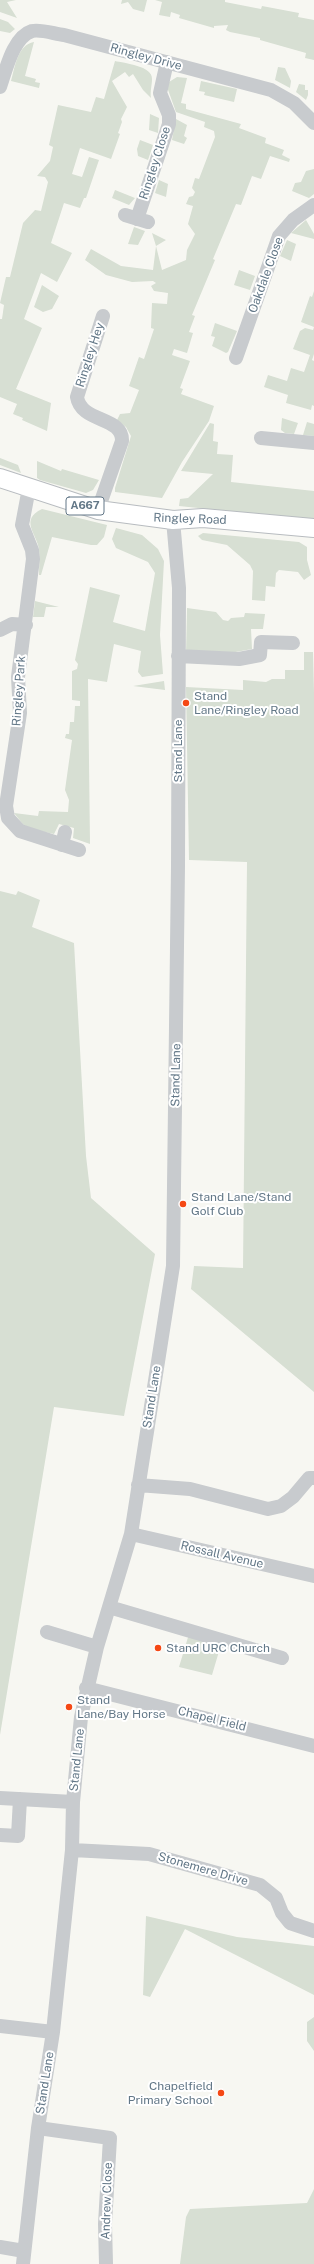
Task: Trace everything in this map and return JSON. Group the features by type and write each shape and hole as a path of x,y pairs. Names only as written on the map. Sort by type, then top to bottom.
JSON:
{"main road":[{"name":"Ringley Road","path":"0,478 98,510 173,520 203,518 314,528"}],"street":[{"name":"Ringley Drive","path":"0,87 7,66 21,37 34,31 64,35 271,90 294,103 314,123"},
{"name":"Ringley Close","path":"137,218 169,124 169,115 160,94 167,62"},
{"name":"Oakdale Close","path":"236,358 279,236 287,226 314,205"},
{"name":"Ringley Hey","path":"98,510 122,442 122,435 121,430 96,418 79,406 77,397 103,316"},
{"path":"268,435 314,443"},
{"name":"Ringley Park","path":"30,488 22,525 32,550 33,559 26,625 18,677 20,713 6,806 8,818 20,831 64,838 79,850"},
{"name":"Stand Lane","path":"23,2258 38,2128 53,2032 72,1850 76,1755 86,1688 131,1534 173,1266 178,588 173,520"},
{"path":"0,630 12,624 26,625"},
{"path":"178,656 239,659 260,655 261,642 293,643"},
{"path":"138,1485 190,1489 268,1509 281,1506 293,1497 308,1478 314,1478"},
{"name":"Rossall Avenue","path":"131,1534 314,1576"},
{"path":"109,1607 282,1658"},
{"path":"47,1632 97,1647"},
{"name":"Chapel Field","path":"86,1688 314,1746"},
{"path":"0,1798 73,1802"},
{"path":"0,1835 18,1836 20,1799"},
{"name":"Stonemere Drive","path":"72,1850 149,1854 260,1885 276,1898 282,1913 290,1923 314,1930"},
{"path":"0,2026 53,2032"},
{"name":"Andrew Close","path":"38,2128 110,2138 105,2224 106,2264"},
{"path":"0,2247 23,2258"}],"shaded area":[{"path":"0,0 16,0 7,2 17,18 0,12"},
{"path":"122,0 147,0 144,12 133,9 128,2 121,4"},
{"path":"155,0 225,0 225,2 261,9 262,6 299,13 298,17 314,20 314,60 305,58 306,53 260,40 260,38 230,32 226,30 228,25 214,26 214,28 179,18 180,15 171,12 170,17 159,15 162,2"},
{"path":"0,19 8,22 15,29 10,33 0,31"},
{"path":"34,42 25,76 36,79 35,82 40,83 39,88 11,81 20,52 28,44"},
{"path":"115,61 131,64 148,71 152,79 151,98 143,90 133,74 129,77 125,72 112,81 127,107 121,119 122,122 118,133 120,134 111,159 80,148 72,174 82,177 89,157 99,160 86,198 84,198 80,208 64,203 51,243 72,253 57,282 41,273 24,319 42,328 16,389 51,403 47,431 22,420 23,418 13,414 17,404 0,397 0,319 2,319 4,305 0,303 6,277 10,277 23,223 35,210 41,211 48,182 45,177 37,176 50,161 53,147 49,145 58,105 91,112 96,97 104,99"},
{"path":"278,67 285,68 291,81 290,88 275,80"},
{"path":"177,77 187,78 181,103 186,104 186,109 241,124 239,128 266,138 265,143 284,150 282,155 290,159 289,162 270,156 261,179 252,176 241,205 236,204 192,315 195,316 189,332 193,333 187,353 174,349 172,355 190,361 180,388 183,389 181,394 214,406 209,421 182,462 162,498 115,492 115,488 131,436 126,427 117,420 120,414 130,413 139,390 129,386 139,357 144,359 154,329 151,328 152,303 167,304 168,293 154,291 151,286 156,283 153,281 132,282 106,275 85,260 91,249 121,266 153,270 156,246 162,270 186,260 187,250 195,234 188,224 193,206 186,204 189,197 193,196 195,192 192,188 195,178 199,179 215,137 214,131 204,127 205,122 176,112 167,87 169,82"},
{"path":"201,81 237,89 234,102 204,95 205,92 199,91"},
{"path":"299,84 305,85 305,90 308,90 306,100 296,92"},
{"path":"150,114 159,118 158,133 149,130"},
{"path":"176,119 187,125 184,136 187,138 184,144 172,140"},
{"path":"140,140 153,145 148,160 138,156 137,149"},
{"path":"314,169 314,194 309,198 292,191 295,183 301,182 306,171"},
{"path":"159,180 168,184 166,197 155,193"},
{"path":"115,190 135,198 129,205 112,198"},
{"path":"306,220 314,234 314,239 291,233"},
{"path":"134,227 145,231 138,245 128,244"},
{"path":"152,233 166,240 156,246"},
{"path":"287,240 296,244 291,261 280,256"},
{"path":"239,270 255,276 250,290 234,285"},
{"path":"42,285 59,296 52,309 43,312 34,307"},
{"path":"314,291 314,327 301,322 310,296 312,297"},
{"path":"215,323 237,331 228,352 226,353 212,346 215,337 211,336"},
{"path":"314,327 314,354 312,360 314,361 314,406 312,405 311,410 286,403 288,395 264,387 268,375 287,381 291,368 304,372 310,355 293,349 300,331 305,328 313,330"},
{"path":"282,418 298,423 294,434 285,433 281,430"},
{"path":"307,422 314,424 314,436 303,435"},
{"path":"210,423 214,424 213,441 218,442 217,454 233,455 231,482 314,491 314,520 179,506 180,499 188,498 213,474 181,471"},
{"path":"0,458 18,465 21,473 0,465"},
{"path":"37,461 61,471 62,469 99,480 93,490 86,493 40,480 37,478"},
{"path":"42,509 107,525 104,537 97,545 91,545 52,537 41,575 39,575 38,543 30,523 35,513"},
{"path":"116,528 142,535 158,549 164,561 160,635 163,674 142,677 138,672 141,651 114,644 107,682 88,679 90,844 73,838 74,828 59,824 54,834 26,828 14,813 38,816 39,811 68,812 69,800 65,790 72,740 65,738 66,734 69,734 70,722 74,722 75,706 80,706 80,701 72,700 72,671 77,669 78,664 75,660 90,587 120,595 113,622 145,631 155,573 148,562 116,548 112,539"},
{"path":"203,533 299,542 307,547 307,560 311,575 304,580 298,572 279,570 276,573 275,587 266,586 265,601 252,600 253,571 250,565 227,545 202,540 198,536"},
{"path":"35,601 59,607 46,607 44,617 33,617"},
{"path":"187,608 216,612 223,620 228,621 231,618 244,617 245,613 265,614 263,629 251,629 252,649 230,653 186,654"},
{"path":"304,652 313,652 314,693 314,1392 191,1289 194,1266 243,1268 247,862 189,860 186,687 243,690 243,680 266,682 272,679 285,679 285,670 304,670"},
{"path":"164,681 165,690 133,686"},
{"path":"0,891 16,895 18,891 40,900 32,927 74,943 86,1156 91,1198 155,1254 124,1416 54,1407 0,1735"},
{"path":"189,1634 219,1643 218,1647 220,1648 212,1675 179,1667"},
{"path":"146,1916 237,1937 314,1946 314,1995 185,1929 150,1997 143,1995"},
{"path":"314,2017 314,2051 307,2041 307,2022"},
{"path":"314,2189 314,2264 180,2264 186,2217 190,2209 307,2203"}],"place":[{"name":"Stand Lane/Ringley Road","path":"186,703"},
{"name":"Stand Lane/Stand Golf Club","path":"183,1204"},
{"name":"Stand URC Church","path":"158,1648"},
{"name":"Stand Lane/Bay Horse","path":"69,1707"},
{"name":"Chapelfield Primary School","path":"221,2093"}]}
